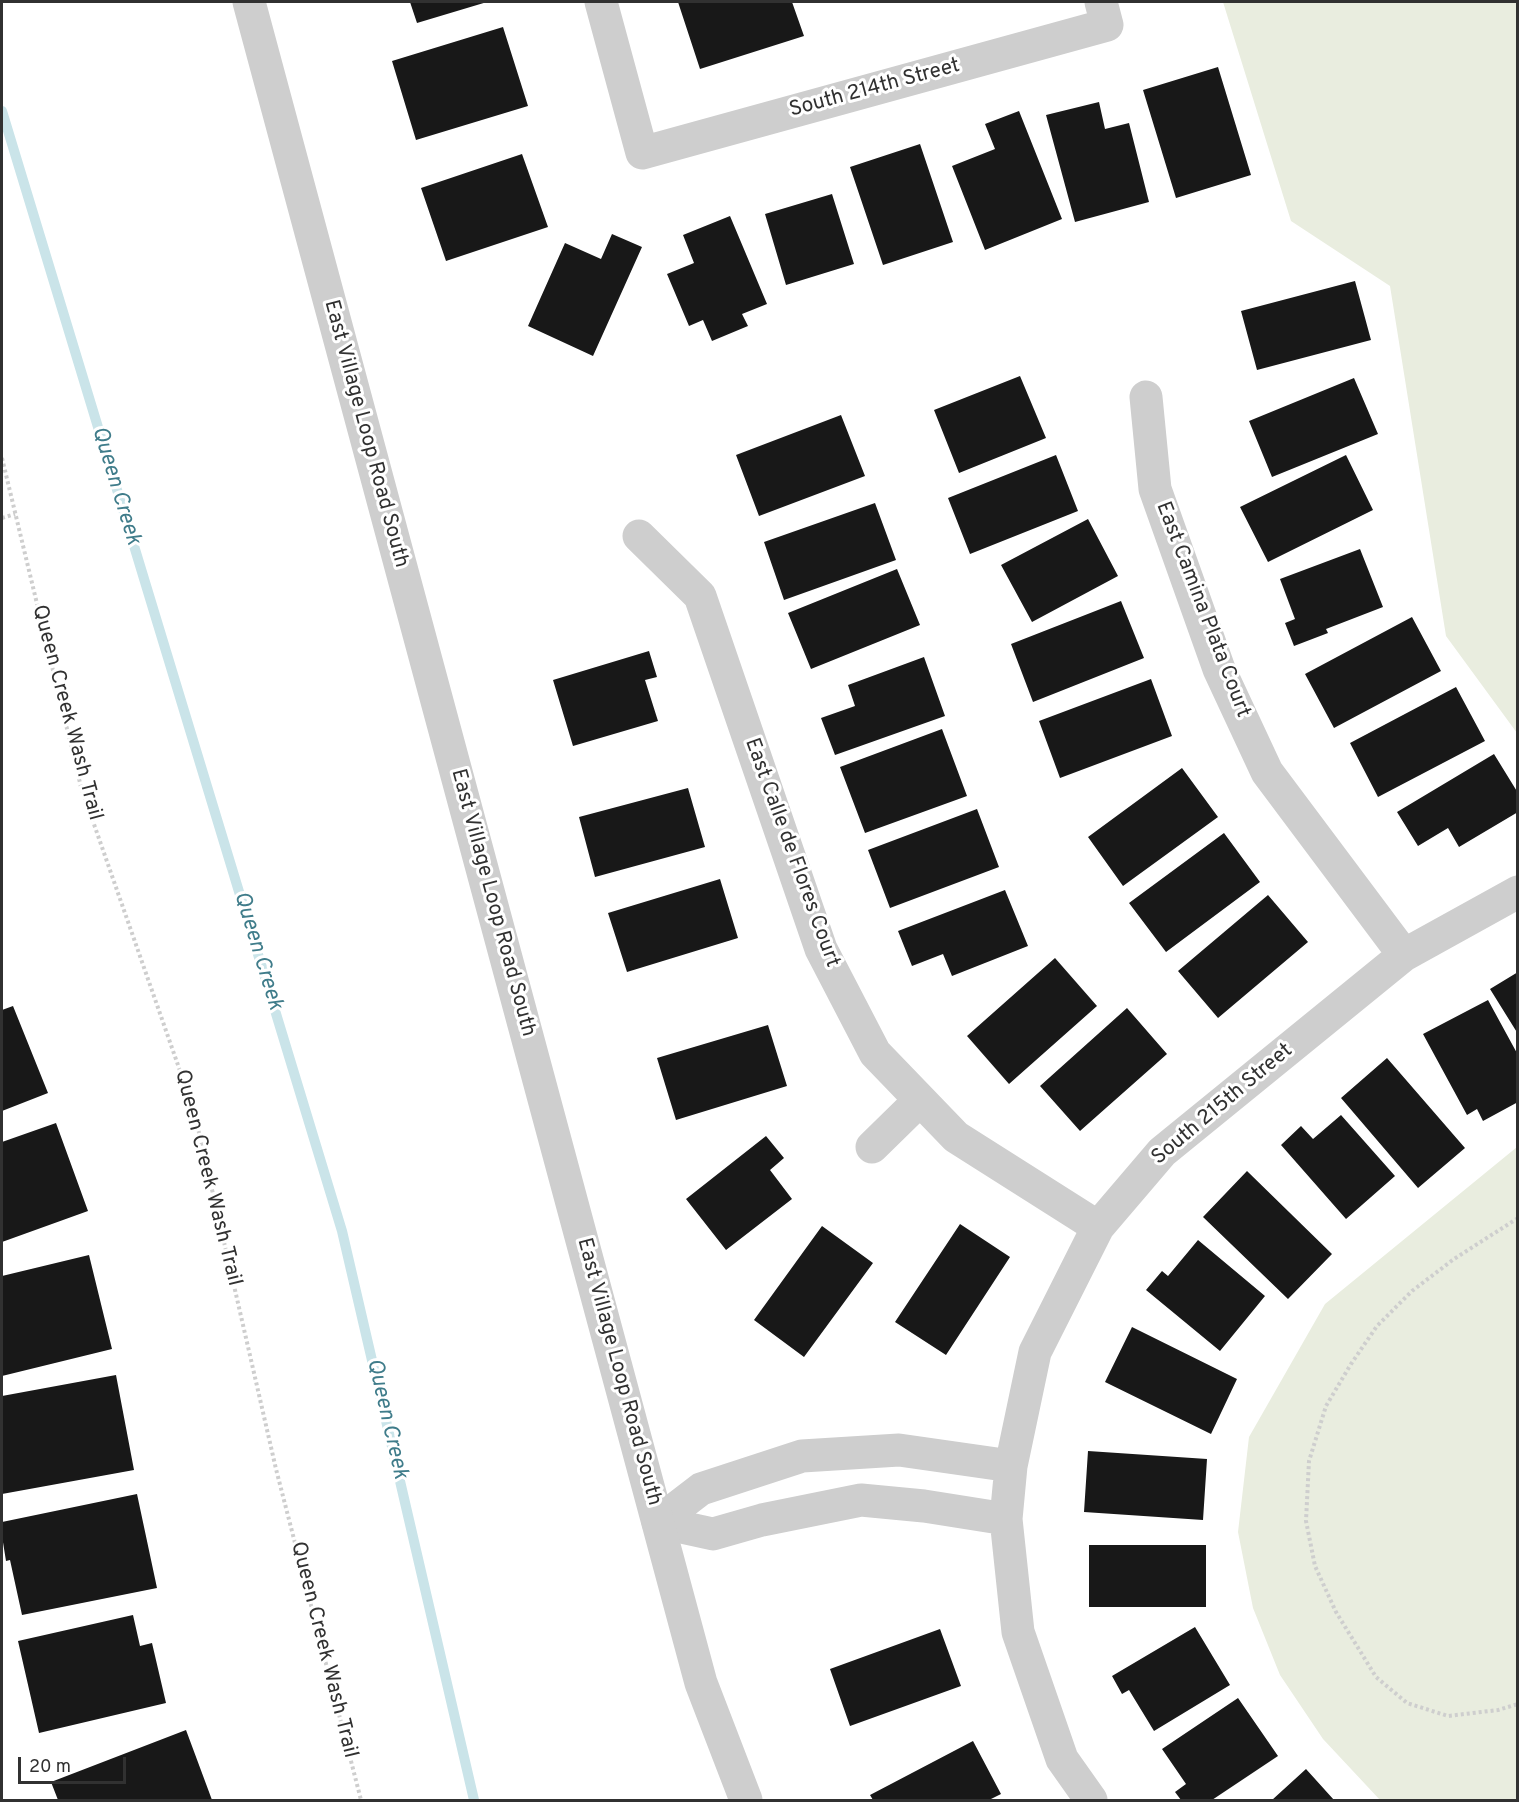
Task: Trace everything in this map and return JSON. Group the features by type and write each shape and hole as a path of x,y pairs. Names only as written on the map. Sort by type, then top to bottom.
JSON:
{"street":[{"name":"East Village Loop Road South","path":"249,2 701,1683 746,1800"},
{"name":"South 214th Street","path":"601,2 642,153 1104,13"},
{"name":"East Camina Plata Court","path":"1146,397 1155,489 1219,669 1267,772 1404,955"},
{"name":"East Calle de Flores Court","path":"639,537 700,596 821,949 875,1053 956,1137 1098,1227"},
{"name":"South 215th Street","path":"1091,1800 1062,1759 1018,1632 1006,1519 1011,1466 1035,1352 1098,1227 1162,1152 1404,955 1518,892"},
{"path":"872,1147 920,1100"},
{"path":"658,1522 701,1489 802,1456 899,1450 1011,1466"},
{"path":"658,1522 713,1534 762,1520 861,1500 924,1506 1006,1519"}],"path":[{"name":"Queen Creek Wash Trail","path":"2,458 81,787 194,1111 276,1469 361,1800"},
{"path":"2,518 15,514"},
{"path":"1518,1218 1454,1259 1412,1291 1377,1326 1326,1407 1309,1461 1306,1521 1315,1566 1336,1612 1376,1677 1407,1703 1448,1716 1498,1710 1518,1704"}],"shaded area":[{"path":"1223,2 1517,2 1517,733 1446,636 1390,286 1291,221"},
{"path":"1517,1147 1517,1800 1380,1800 1323,1739 1280,1675 1253,1608 1238,1532 1249,1437 1325,1304"}],"building":[{"path":"410,2 487,2 417,23"},
{"path":"678,2 792,2 804,36 700,69"},
{"path":"503,27 528,106 416,140 392,61"},
{"path":"1218,67 1251,175 1176,198 1143,90"},
{"path":"1099,102 1105,129 1129,123 1149,202 1075,222 1046,115"},
{"path":"1019,111 1062,219 985,250 952,166 995,149 985,124"},
{"path":"920,144 953,242 883,265 850,167"},
{"path":"522,154 548,227 446,261 421,188"},
{"path":"832,194 854,264 786,285 765,214"},
{"path":"730,216 767,304 742,314 748,326 712,341 703,320 689,326 667,274 694,263 683,235"},
{"path":"612,234 642,247 593,356 528,326 565,243 601,259"},
{"path":"1355,281 1371,340 1257,370 1241,311"},
{"path":"1020,376 1046,438 959,473 934,410"},
{"path":"1354,378 1378,434 1272,477 1249,421"},
{"path":"841,415 865,476 759,516 736,455"},
{"path":"1056,455 1078,511 970,554 948,498"},
{"path":"1346,455 1373,510 1268,562 1240,507"},
{"path":"875,503 896,560 784,600 764,542"},
{"path":"1088,519 1118,576 1032,622 1001,565"},
{"path":"1360,549 1383,607 1326,629 1328,633 1294,646 1285,623 1295,619 1280,579"},
{"path":"897,569 920,625 811,669 788,613"},
{"path":"1121,601 1144,658 1033,702 1011,644"},
{"path":"1412,617 1441,671 1334,728 1305,674"},
{"path":"649,651 657,677 645,680 658,721 573,746 553,680"},
{"path":"924,657 945,716 835,755 821,718 855,706 848,685"},
{"path":"1151,679 1172,736 1060,778 1039,721"},
{"path":"1456,687 1485,741 1378,797 1350,743"},
{"path":"942,729 967,796 865,833 840,767"},
{"path":"1494,754 1518,793 1518,812 1459,847 1448,828 1418,846 1397,812"},
{"path":"1182,768 1218,817 1123,886 1088,837"},
{"path":"688,788 705,847 595,877 579,817"},
{"path":"977,809 999,867 890,908 868,850"},
{"path":"1224,833 1260,882 1166,952 1129,903"},
{"path":"720,879 738,938 627,972 608,913"},
{"path":"1005,890 1028,946 952,976 943,954 912,966 898,931"},
{"path":"1268,895 1308,942 1218,1018 1178,971"},
{"path":"1055,958 1097,1006 1009,1084 967,1036"},
{"path":"1518,972 1518,1034 1490,989"},
{"path":"1488,1000 1518,1055 1518,1102 1483,1121 1477,1109 1467,1115 1423,1034"},
{"path":"13,1006 48,1093 2,1111 2,1010"},
{"path":"1127,1008 1167,1054 1080,1131 1040,1086"},
{"path":"768,1025 787,1086 676,1120 657,1058"},
{"path":"1387,1058 1465,1148 1418,1188 1341,1098"},
{"path":"1341,1115 1395,1176 1346,1219 1281,1145 1301,1126 1313,1139"},
{"path":"56,1123 88,1211 2,1242 2,1142"},
{"path":"766,1136 784,1158 770,1170 792,1199 726,1250 686,1199"},
{"path":"1247,1171 1332,1254 1288,1299 1203,1217"},
{"path":"960,1224 1010,1257 946,1355 895,1322"},
{"path":"822,1226 873,1263 804,1357 754,1320"},
{"path":"1198,1240 1265,1296 1220,1351 1146,1290 1162,1271 1168,1276"},
{"path":"89,1255 112,1349 2,1376 2,1276"},
{"path":"1132,1327 1237,1379 1211,1434 1105,1382"},
{"path":"116,1375 134,1470 2,1494 2,1396"},
{"path":"1088,1451 1207,1459 1203,1520 1084,1512"},
{"path":"137,1494 157,1588 22,1615 10,1560 6,1561 2,1522"},
{"path":"1089,1545 1206,1545 1206,1607 1089,1607"},
{"path":"133,1615 140,1646 152,1643 166,1703 39,1733 18,1641"},
{"path":"1195,1627 1230,1685 1154,1731 1129,1690 1122,1694 1112,1676"},
{"path":"940,1629 961,1686 850,1726 830,1669"},
{"path":"1238,1698 1278,1756 1212,1800 1181,1800 1175,1792 1186,1784 1162,1749"},
{"path":"186,1730 212,1800 58,1800 51,1782"},
{"path":"973,1741 1001,1794 989,1800 873,1800 870,1795"},
{"path":"1306,1769 1334,1800 1272,1800"}],"waterway":[{"name":"Queen Creek","path":"2,111 342,1231 474,1800"}]}
